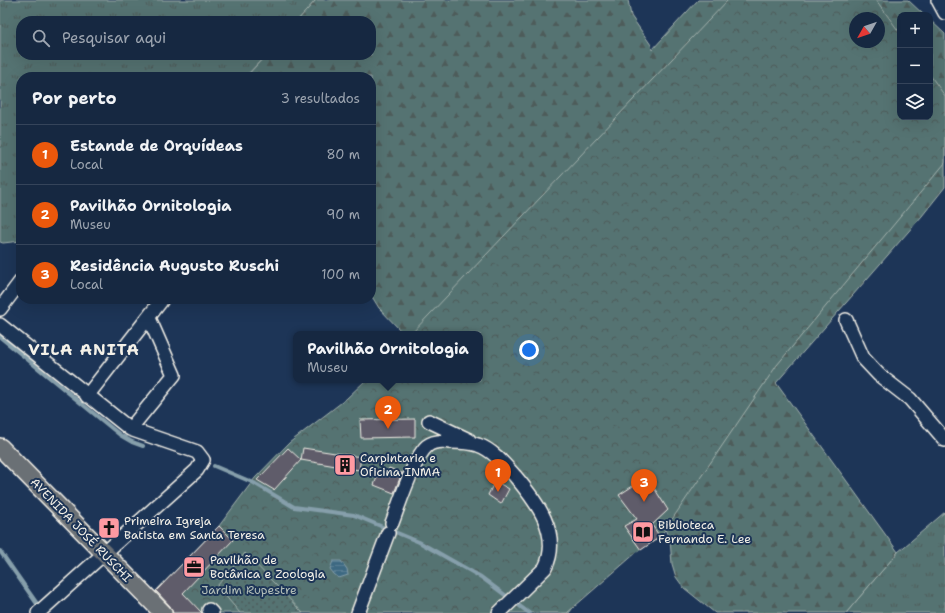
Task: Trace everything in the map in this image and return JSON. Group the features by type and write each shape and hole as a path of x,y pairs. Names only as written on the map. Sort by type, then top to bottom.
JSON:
{"main road":[{"name":"AVENIDA JOSÉ RUSCHI","path":"0,448 163,613"}],"street":[{"path":"938,0 945,13"},
{"path":"0,309 16,288"},
{"path":"87,396 159,304"},
{"path":"130,429 174,375 149,318"},
{"path":"846,320 863,358 879,375 910,399 945,440"},
{"path":"0,325 130,429 197,452 203,460 201,466 42,610"},
{"path":"429,421 478,444 498,459 513,475 539,508 547,525 550,538 549,560 545,568 499,613"},
{"path":"358,613 407,482 423,451 427,447 445,441 478,444"}],"green space":[{"path":"0,0 316,0 302,16 16,16 16,60 261,60 250,72 16,72 16,242 0,242"},
{"path":"316,0 628,0 631,16 651,45 652,50 698,0 908,0 921,12 897,12 897,120 933,120 933,23 945,34 945,187 922,216 776,383 898,552 846,613 715,613 684,588 676,577 672,564 670,540 663,525 598,575 569,613 539,613 481,383 483,383 483,331 400,331 376,303 376,72 251,72 261,60 376,60 376,16 302,16"},
{"path":"728,0 876,0 885,12 849,12 849,48 885,48 885,12 897,29 897,120 933,120 933,79 945,96 945,163 777,365 660,537 637,552 567,613 173,613 153,594 219,526 255,478 289,443 346,399 363,383 483,383 483,331 414,331"},
{"path":"945,512 945,613 846,613 898,552"},
{"name":"Jardim Rupestre","path":"245,553 303,613 240,613 217,586"}],"water":[{"path":"333,561 341,561 347,569 348,575 339,578 334,574 330,569"}],"building":[{"path":"415,419 415,437 361,438 360,420"},
{"path":"288,448 301,460 274,490 257,480"},
{"path":"303,448 361,457 359,470 301,460"},
{"path":"389,468 402,473 394,493 374,485 380,470 387,473"},
{"path":"649,480 668,510 652,525 660,537 641,550 624,526 637,519 619,495 639,482 644,488"},
{"path":"495,481 509,489 501,504 488,495"},
{"name":"Pavilhão de Botânica e Zoologia","path":"219,526 233,540 183,593 202,613 173,613 170,606 156,591"}],"waterway":[{"path":"0,337 120,435 143,446"},
{"path":"214,466 254,483 294,507 354,515 419,542 481,577 529,613"},
{"path":"0,551 40,608"}],"place":[{"name":"Pavilhão Ornitologia","path":"388,429"},
{"name":"Carpintaria e Oficina INMA","path":"345,465"},
{"name":"Estande de Orquídeas","path":"498,492"},
{"name":"Residência Augusto Ruschi","path":"644,502"},
{"name":"Primeira Igreja Batista em Santa Teresa","path":"109,528"},
{"name":"Biblioteca Fernando E. Lee","path":"643,532"},
{"name":"Pavilhão de Botânica e Zoologia","path":"194,567"}],"district":[{"name":"VILA ANITA","path":"84,349"}]}
